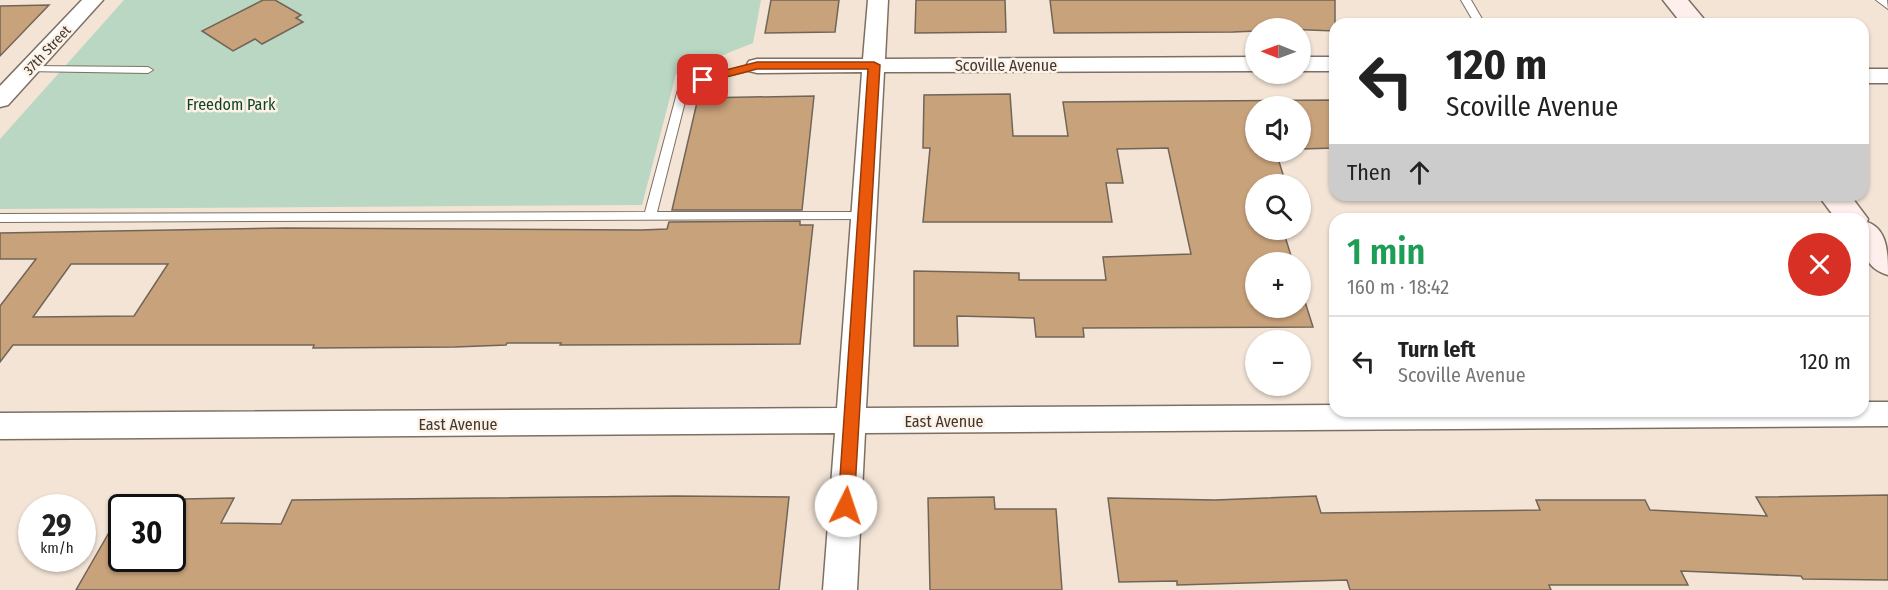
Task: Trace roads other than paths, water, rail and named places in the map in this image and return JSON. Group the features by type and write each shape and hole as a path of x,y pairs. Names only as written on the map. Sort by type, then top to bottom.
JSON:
{"main road":[{"path":"1675,0 1690,18"},
{"path":"1838,201 1847,213"},
{"path":"1869,239 1888,263"}],"street":[{"name":"37th Street","path":"0,100 93,0"},
{"path":"840,590 878,0"},
{"name":"Scoville Avenue","path":"757,66 1245,64"},
{"path":"1311,64 1329,64"},
{"path":"0,69 28,69"},
{"path":"1869,76 1888,76"},
{"name":"East Avenue","path":"1869,414 1888,414"},
{"name":"East Avenue","path":"0,426 1499,417"}],"lane":[{"path":"1466,0 1476,18"},
{"path":"1881,0 1888,6"},
{"path":"650,216 684,84 757,66"},
{"path":"28,69 148,70"},
{"path":"0,218 864,216"}],"park label":[{"name":"Freedom Park","path":"231,104"}]}
